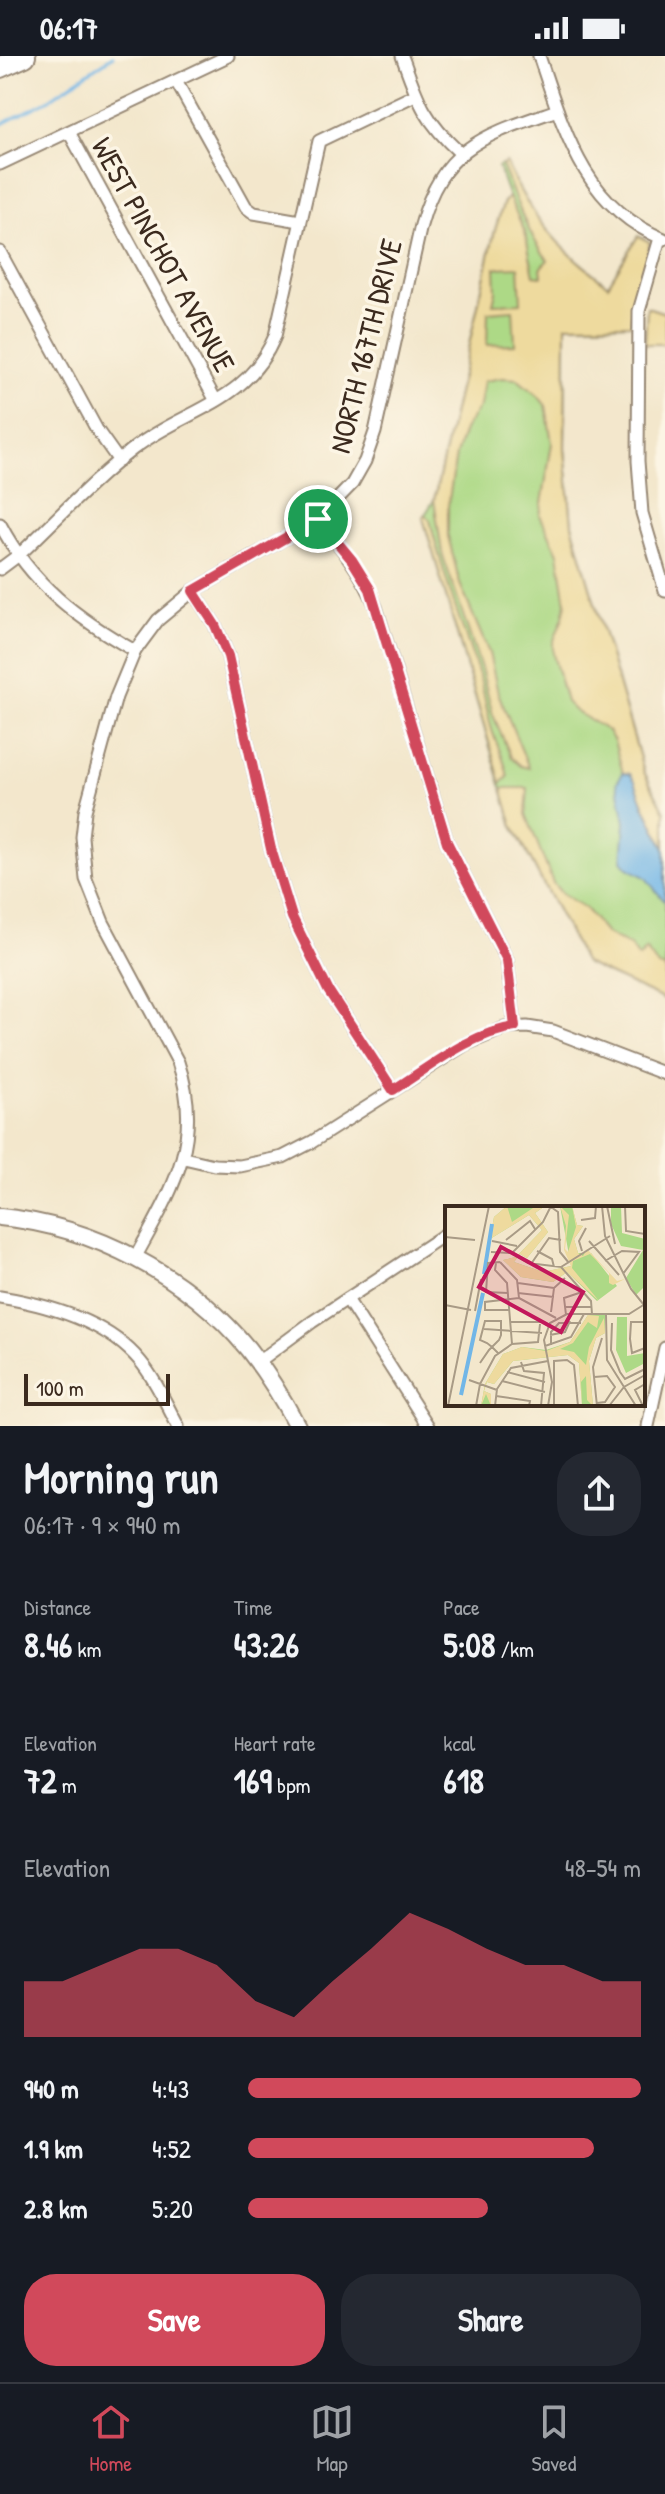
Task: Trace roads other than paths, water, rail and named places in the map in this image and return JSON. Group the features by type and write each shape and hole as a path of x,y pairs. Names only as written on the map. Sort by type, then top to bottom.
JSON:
{"highway":[{"path":"0,67 25,56"}],"street":[{"path":"0,164 228,56"},
{"path":"402,56 415,95 433,127 460,153"},
{"path":"539,56 582,169 604,198 632,221 663,238 640,304 638,490 660,555 665,591"},
{"path":"176,81 246,207 254,213 300,221"},
{"path":"0,569 142,442 216,401 249,378 270,349 278,324 319,141 415,95"},
{"name":"NORTH 167TH DRIVE","path":"135,1258 175,1183 184,1158 188,1110 178,1062 99,914 90,894 84,865 82,837 87,799 116,697 135,651 158,620 193,591 318,519 343,495 365,461 381,410 426,206 440,179 460,153 490,134 557,110"},
{"name":"WEST PINCHOT AVENUE","path":"69,132 216,401"},
{"path":"0,252 97,430 119,461"},
{"path":"318,519 352,560 370,589 447,842 507,960 515,1027"},
{"path":"0,524 52,594 70,610 135,651"},
{"path":"193,591 215,625 228,656 271,849 292,917 328,990 393,1090"},
{"path":"184,1158 227,1166 269,1162 298,1151 466,1044 494,1031 515,1027 540,1028 562,1034 665,1074"},
{"path":"0,1217 38,1222 66,1230 135,1258 164,1275 207,1307 258,1362 297,1426"},
{"path":"258,1362 445,1234"},
{"path":"0,1297 53,1309 121,1342 150,1375 178,1426"},
{"path":"347,1299 428,1426"},
{"path":"648,1426 648,1404 665,1348"}],"water":[{"path":"623,773 630,774 635,781 665,849 665,902 645,877 622,861 625,822 617,782"}],"waterway":[{"path":"0,125 45,102 113,56"}]}
